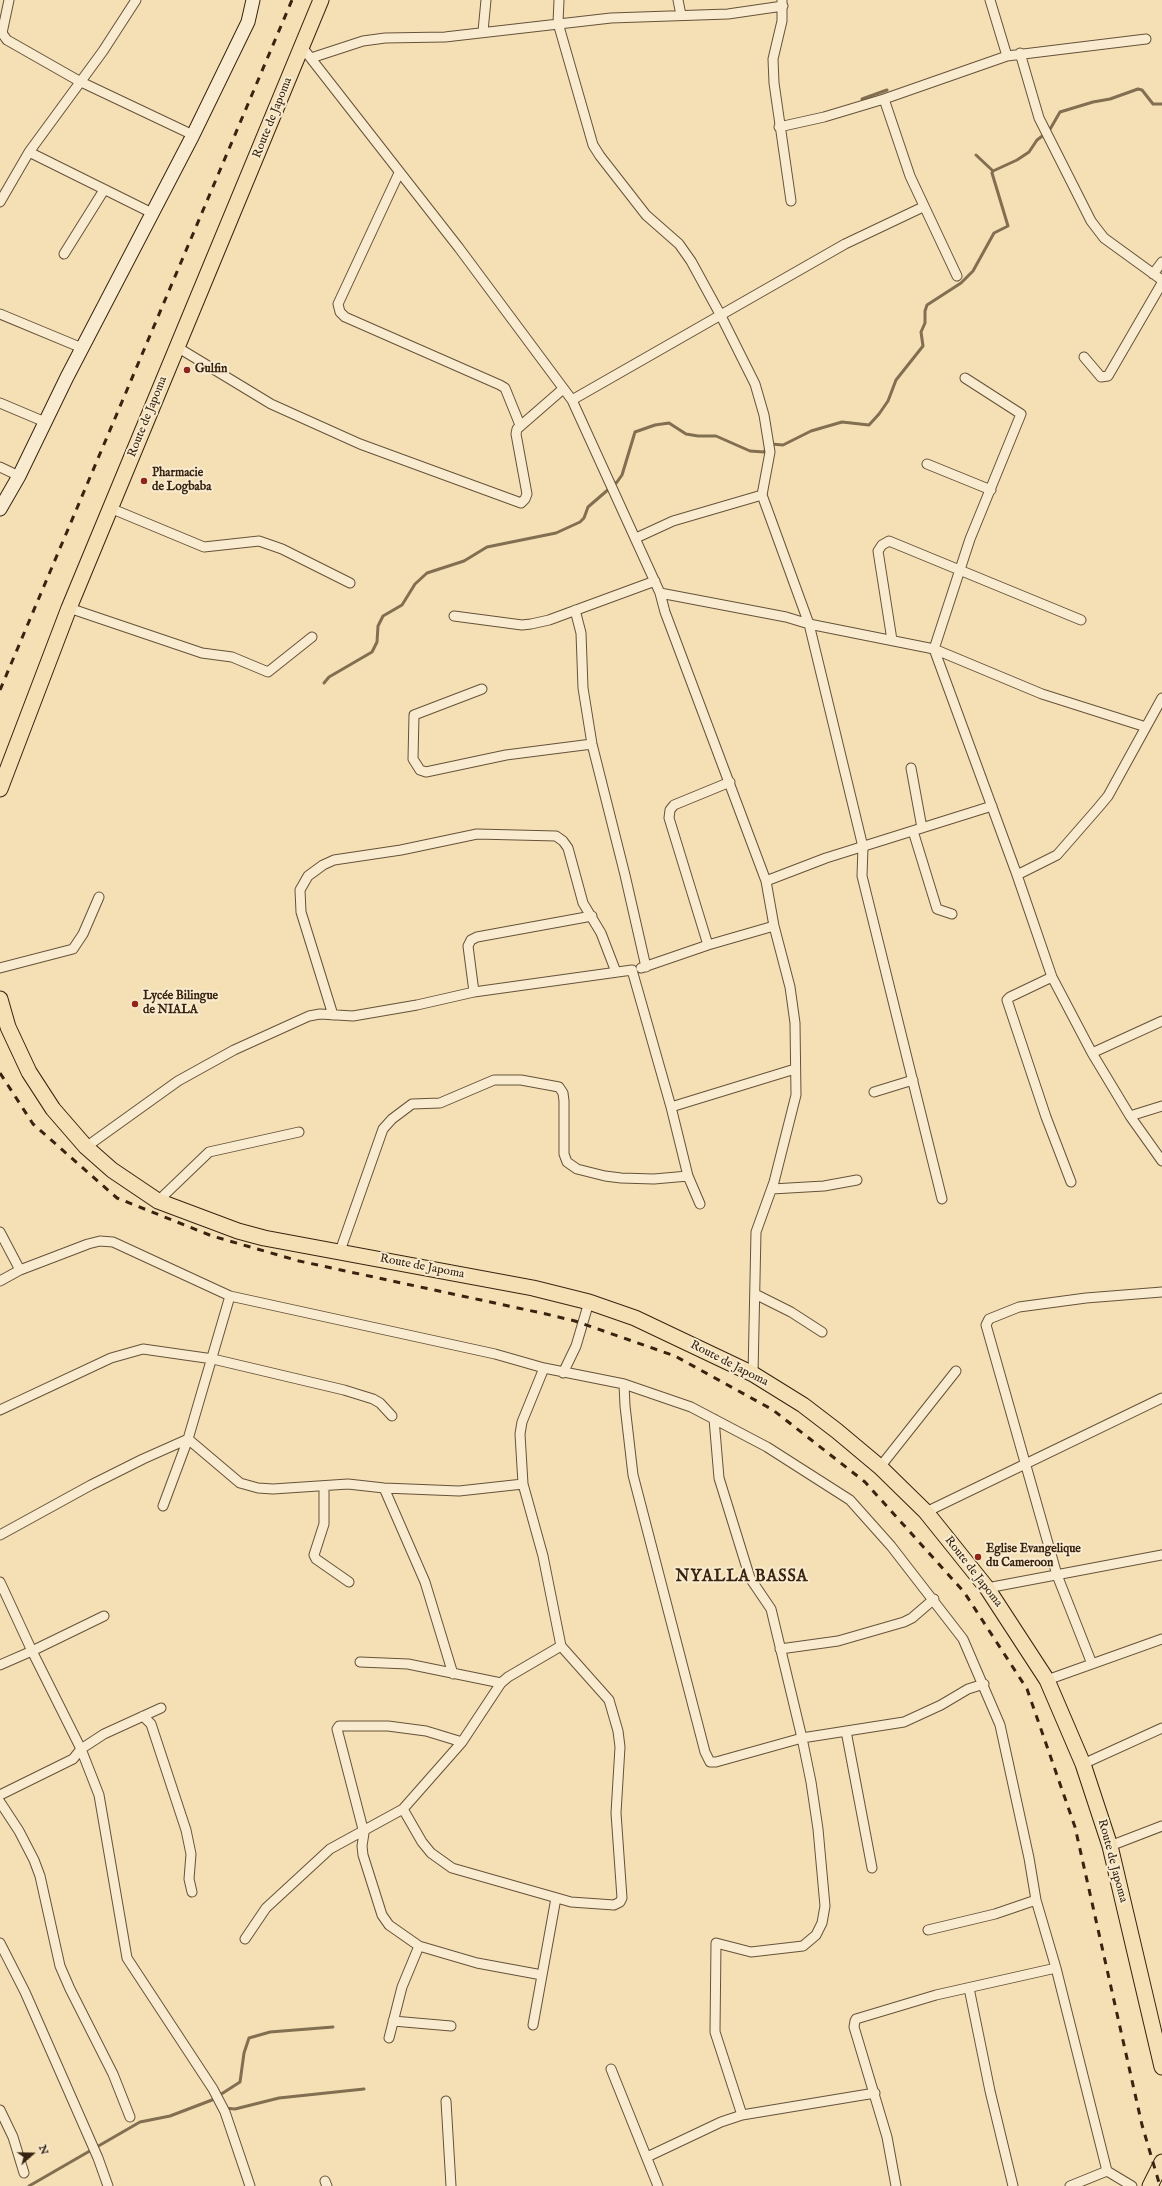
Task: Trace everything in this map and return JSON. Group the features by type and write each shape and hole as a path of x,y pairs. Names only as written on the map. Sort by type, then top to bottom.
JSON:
{"main road":[{"path":"0,509 19,476 82,348 193,135 248,22 252,0"},
{"name":"Route de Japoma","path":"0,788 69,608 177,347 307,53 321,0"},
{"name":"Route de Japoma","path":"0,999 8,1027 29,1072 54,1109 86,1147 112,1170 158,1201 238,1231 264,1238 533,1288 589,1302 635,1318 753,1374 803,1405 880,1467 926,1512 987,1588 1047,1680 1083,1764 1110,1846 1159,2037 1162,2066"},
{"path":"1150,2186 1162,2162"}],"street":[{"path":"9,0 2,33 4,37 79,81 193,135"},
{"path":"0,202 29,152 79,81 103,51 136,0"},
{"path":"483,31 486,0"},
{"path":"559,0 558,23 593,145 646,215 678,244 687,256 720,314 755,384 764,415 770,452 762,496 809,624 863,847 862,876 942,1199"},
{"path":"678,0 681,15"},
{"path":"990,0 1007,56"},
{"path":"753,1374 756,1232 772,1189 796,1095 795,1023 790,987 774,926 766,881 665,612 660,593 572,400 459,248 399,173 307,53 363,41 385,38 445,37 483,31 611,18 728,14 782,3 782,21 773,59 774,83 779,127 791,200"},
{"path":"779,127 824,117 884,99 1007,56 1020,53 1146,39"},
{"path":"1020,53 1039,118 1091,221 1104,238 1162,280"},
{"path":"884,99 910,176 923,207 957,276"},
{"path":"29,152 152,213"},
{"path":"399,173 338,304 340,312 345,317 505,388 520,425"},
{"path":"64,254 104,190"},
{"path":"572,400 720,314 846,244 923,207"},
{"path":"1153,274 1162,262"},
{"path":"1084,357 1101,377 1108,376 1162,284"},
{"path":"0,314 82,348"},
{"path":"177,347 271,404 360,444 521,503 527,494 516,434 520,425 563,389"},
{"path":"965,378 1021,414 959,570 934,649 1017,875 1052,978 1092,1053 1130,1116 1162,1161"},
{"path":"0,403 45,422"},
{"path":"927,464 991,490"},
{"path":"0,467 19,476"},
{"path":"636,538 673,522 762,496"},
{"path":"110,508 204,547 259,541 282,549 350,583"},
{"path":"892,640 878,551 882,545 888,541 1081,620"},
{"path":"454,616 522,625 549,620 654,581"},
{"path":"660,593 786,617 809,624 934,649 1042,694 1146,727"},
{"path":"69,608 202,653 232,657 265,672 271,671 312,637"},
{"path":"576,610 581,633 583,688 592,744 625,874 646,967"},
{"path":"482,689 414,714 413,759 420,770 426,772 506,755 592,744"},
{"path":"1017,875 1045,863 1063,850 1108,796 1146,727 1160,705"},
{"path":"911,768 918,829 937,909 952,914"},
{"path":"708,945 669,818 670,810 674,805 730,782"},
{"path":"766,881 826,858 992,806"},
{"path":"333,1015 300,912 301,886 308,876 323,864 334,860 402,850 477,834 556,836 563,841 568,848 581,897 601,933 616,972"},
{"path":"0,968 73,949 83,934 99,897"},
{"path":"474,992 468,946 471,940 477,937 592,916"},
{"path":"86,1147 178,1081 234,1050 309,1016 320,1014 353,1016 474,992 632,970 646,967 708,945 774,926"},
{"path":"632,970 671,1106 688,1176 700,1204"},
{"path":"1052,978 1010,997 1008,1000 1046,1117 1071,1182"},
{"path":"1092,1053 1162,1021"},
{"path":"671,1106 795,1069"},
{"path":"340,1251 383,1129 392,1119 412,1104 440,1103 494,1080 521,1080 559,1087 563,1093 564,1101 564,1154 567,1162 578,1169 605,1176 627,1178 654,1179 688,1176"},
{"path":"874,1092 912,1080"},
{"path":"1130,1116 1162,1106"},
{"path":"158,1201 209,1152 299,1132"},
{"path":"772,1189 824,1186 857,1180"},
{"path":"0,1232 20,1270"},
{"path":"0,1281 20,1270 88,1244 100,1241 113,1242 230,1296 487,1353 563,1373 624,1384 665,1397 714,1419 767,1447 844,1496 891,1546 961,1635 984,1684 1003,1739 1029,1858 1036,1900 1056,1968 1107,2171 1132,2186"},
{"path":"1092,1664 1057,1575 986,1325 989,1319 1019,1307 1086,1298 1162,1292"},
{"path":"754,1294 791,1312 822,1332"},
{"path":"163,1506 188,1440 213,1360 230,1296"},
{"path":"563,1373 576,1346 589,1302"},
{"path":"0,1410 122,1354 143,1349 213,1360 361,1395 380,1403 392,1416"},
{"path":"403,1809 422,1842 431,1853 452,1868 571,1902 614,1905 622,1898 616,1813 620,1747 614,1714 609,1700 561,1646 543,1556 523,1484 520,1434 522,1422 544,1368"},
{"path":"880,1467 956,1371"},
{"path":"624,1384 633,1475 710,1762 716,1762 802,1738 904,1722 941,1705 968,1689 984,1684"},
{"path":"926,1512 1162,1398"},
{"path":"714,1419 720,1478 750,1578 771,1609 802,1738 811,1782 821,1852 825,1906 822,1923 810,1942 803,1946 751,1952 716,1943 715,2032 742,2115"},
{"path":"188,1440 240,1484 258,1488 273,1489 348,1484 384,1488 459,1491 523,1484"},
{"path":"0,1535 105,1478 188,1440"},
{"path":"324,1486 324,1524 314,1555 316,1560 349,1582"},
{"path":"384,1488 425,1582 453,1674"},
{"path":"987,1588 1162,1555"},
{"path":"0,1582 32,1651 81,1749 101,1807 127,1958 213,2089 225,2112 250,2186"},
{"path":"780,1649 838,1641 904,1622 912,1618 934,1599"},
{"path":"0,1665 104,1616"},
{"path":"1047,1680 1162,1639"},
{"path":"245,1939 266,1908 324,1854 342,1842 364,1833 403,1809 462,1742 501,1683 508,1677 561,1646"},
{"path":"360,1662 399,1663 501,1683"},
{"path":"0,1795 73,1759 81,1749 104,1734 161,1708"},
{"path":"143,1716 151,1724 186,1830 191,1854 189,1879 192,1892"},
{"path":"462,1742 426,1731 388,1726 339,1726 337,1729 364,1833 362,1846 363,1855 382,1915 389,1925 419,1946 477,1963 542,1975"},
{"path":"1083,1764 1162,1728"},
{"path":"846,1732 872,1868"},
{"path":"0,1802 20,1831 34,1860 40,1876 60,1966 113,2074 130,2117"},
{"path":"1110,1846 1162,1826"},
{"path":"533,2025 556,1898"},
{"path":"928,1930 995,1914 1036,1900"},
{"path":"0,1943 25,1992 98,2158 108,2186"},
{"path":"389,2038 402,1987 419,1946"},
{"path":"896,2186 887,2137 854,2027 856,2019 936,1995 1056,1968"},
{"path":"969,1988 990,2091 1013,2186"},
{"path":"393,2021 451,2026"},
{"path":"611,2069 658,2186"},
{"path":"647,2157 721,2122 742,2115 875,2093"},
{"path":"446,2101 451,2186"},
{"path":"0,2110 13,2137 24,2173"},
{"path":"1070,2186 1107,2171"}],"waterway":[{"path":"993,171 1017,160 1029,152 1037,140 1049,131 1060,112 1093,102 1110,99 1138,89 1142,90 1153,104 1162,104"},
{"path":"862,99 887,90"},
{"path":"771,444 783,445 811,431 842,422 869,425 879,414 888,401 896,380 923,346 921,332 925,323 925,311 927,305 961,283 973,271 994,233 1008,226 992,173 993,171 976,155"},
{"path":"324,683 329,677 372,652 377,642 378,626 383,616 402,605 415,584 427,573 464,561 487,547 556,533 580,522 584,518 588,507 617,482 622,475 635,432 655,425 669,423 686,434 716,436 750,451 764,452 767,447"},
{"path":"29,2186 140,2122 170,2116 212,2100 240,2082 244,2053 249,2038 270,2032 333,2027"},
{"path":"224,2108 235,2109 279,2098 364,2089"}],"railway":[{"path":"0,690 292,0"},
{"path":"0,1073 33,1124 117,1198 212,1236 299,1261 575,1321 675,1356 773,1410 865,1482 964,1592 1027,1689 1075,1827 1142,2125 1160,2186"}],"place":[{"name":"Gulfin","path":"187,370"},
{"name":"Pharmacie de Logbaba","path":"144,481"},
{"name":"Lycée Bilingue de NIALA","path":"135,1004"},
{"name":"Eglise Evangelique du Cameroon","path":"978,1557"}],"district":[{"name":"NYALLA BASSA","path":"742,1578"}]}
